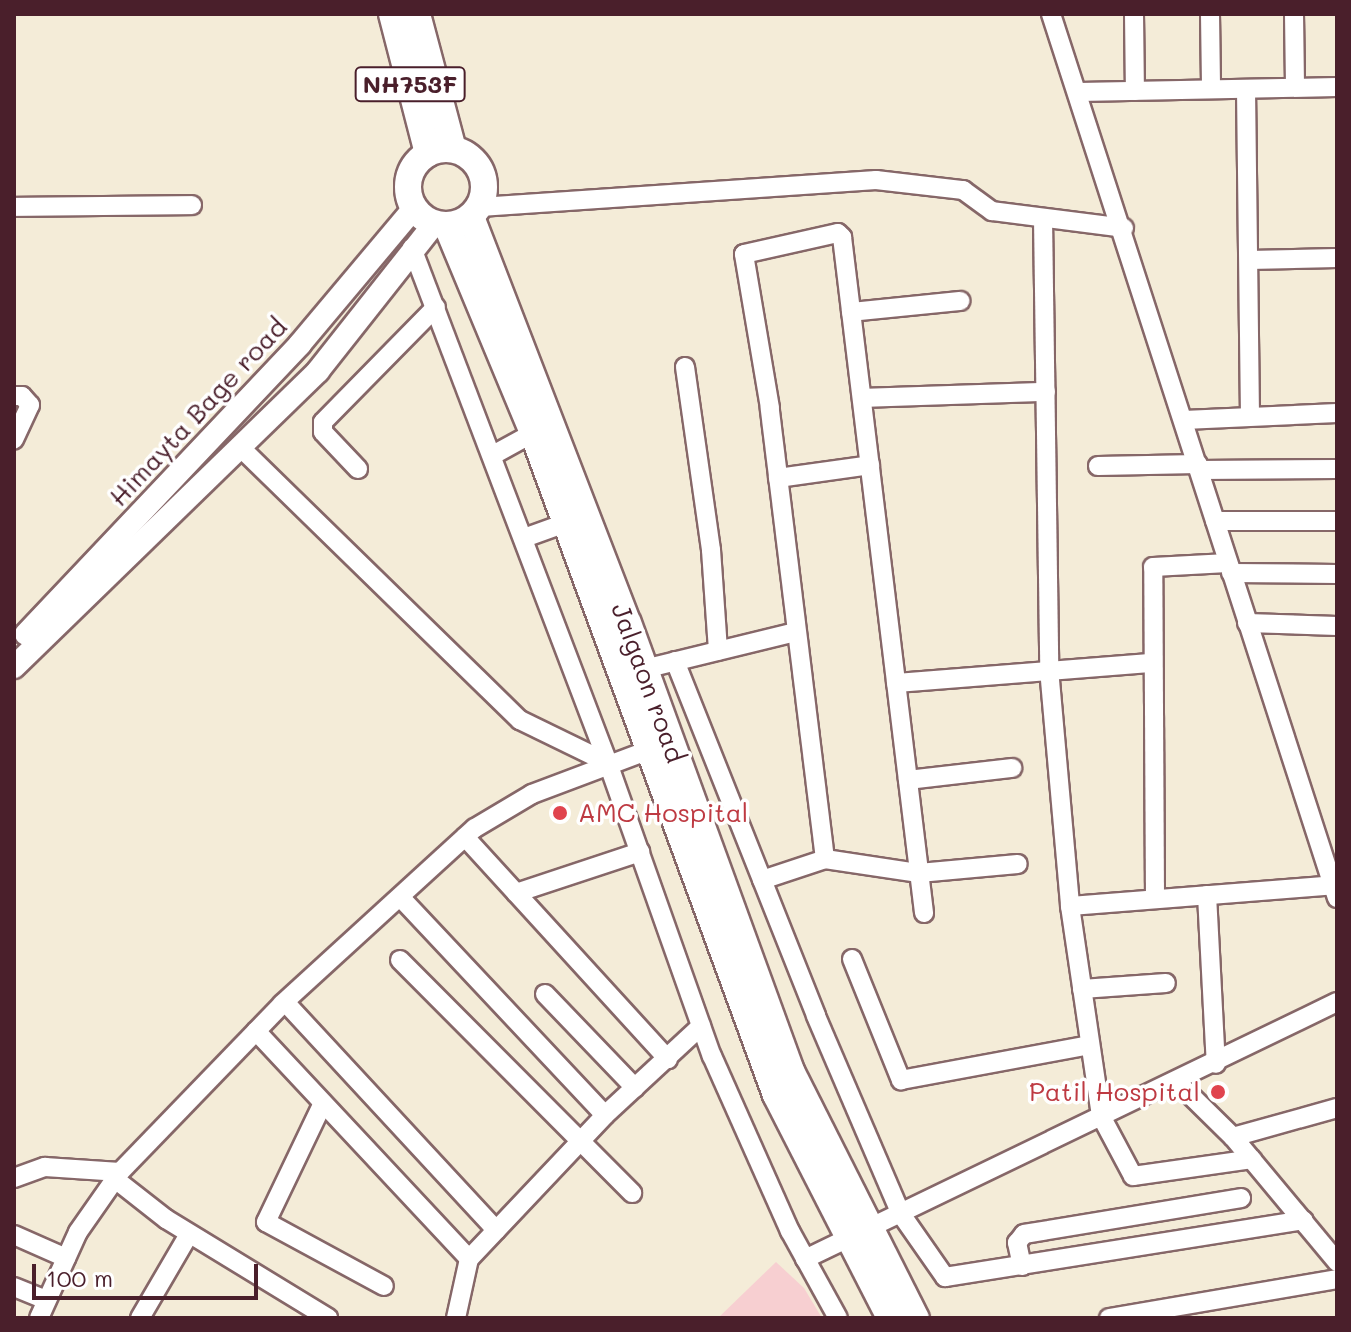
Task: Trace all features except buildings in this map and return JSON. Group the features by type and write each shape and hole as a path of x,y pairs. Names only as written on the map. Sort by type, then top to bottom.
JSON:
{"highway":[{"name":"NH753F","path":"392,14 441,151"},
{"name":"NH753F","path":"417,14 441,151"},
{"path":"441,151 482,171 485,195 449,217 408,183 418,160 441,151"},
{"name":"Jalgaon road","path":"449,217 533,433 776,1095 858,1234 916,1318"},
{"name":"Jalgaon road","path":"449,217 644,669 791,1071 890,1318"}],"main road":[{"path":"14,667 318,371 412,248 449,217"},
{"name":"Himayta Bage road","path":"14,646 300,344 449,217"}],"street":[{"path":"1051,14 1124,228 1247,623 1335,889 1070,906"},
{"path":"1134,14 1135,91"},
{"path":"1210,14 1211,89"},
{"path":"1294,14 1295,87"},
{"path":"1079,92 1337,87"},
{"path":"1246,89 1250,415"},
{"path":"449,217 876,180 952,187 971,193 992,211 1124,228"},
{"path":"14,207 192,205"},
{"path":"1043,218 1049,669 1070,906 1101,1116 1133,1176 1252,1159"},
{"path":"825,859 778,478 744,251 841,234 924,913"},
{"path":"412,248 608,763 701,1026 805,1259 838,1318"},
{"path":"1249,260 1337,258"},
{"path":"851,312 960,301"},
{"path":"358,469 323,432 323,422 436,307"},
{"path":"685,367 711,550 718,651"},
{"path":"862,398 1046,392"},
{"path":"14,396 22,396 30,405 14,439"},
{"path":"1184,420 1337,413"},
{"path":"493,455 533,433"},
{"path":"240,447 520,720 608,763"},
{"path":"778,478 870,465"},
{"path":"1098,466 1337,469"},
{"path":"1215,521 1337,521"},
{"path":"524,538 566,523"},
{"path":"1155,899 1150,663 1153,567 1337,574"},
{"path":"1247,623 1337,626"},
{"path":"644,669 796,632"},
{"path":"675,661 901,1214 945,1277 1303,1220"},
{"path":"896,683 1150,663"},
{"path":"39,1318 66,1258 118,1175 285,1002 402,899 465,837 532,794 649,750"},
{"path":"908,780 1012,768"},
{"path":"465,837 668,1059"},
{"path":"516,893 640,852"},
{"path":"762,880 825,859 919,873 1018,864"},
{"path":"1207,895 1216,1064"},
{"path":"402,899 605,1115"},
{"path":"852,959 901,1080 1090,1045"},
{"path":"400,960 632,1193"},
{"path":"1082,989 1166,983"},
{"path":"545,994 635,1088"},
{"path":"285,1002 496,1230"},
{"path":"805,1259 1101,1116 1178,1083 1337,1002"},
{"path":"456,1318 469,1259 605,1115 701,1026"},
{"path":"256,1031 469,1259"},
{"path":"1178,1083 1233,1137 1337,1262"},
{"path":"323,1103 266,1222 384,1286"},
{"path":"1233,1137 1337,1108"},
{"path":"14,1178 45,1167 118,1175 189,1234 304,1312 328,1318"},
{"path":"1022,1266 1017,1243 1024,1234 1241,1198"},
{"path":"140,1318 189,1234"},
{"path":"14,1235 66,1258"},
{"path":"1109,1318 1337,1279"},
{"path":"14,1287 46,1300"}],"shaded area":[{"path":"776,1262 804,1288 822,1318 718,1318"}],"place":[{"name":"AMC Hospital","path":"560,813"},
{"name":"Patil Hospital","path":"1218,1092"}]}
